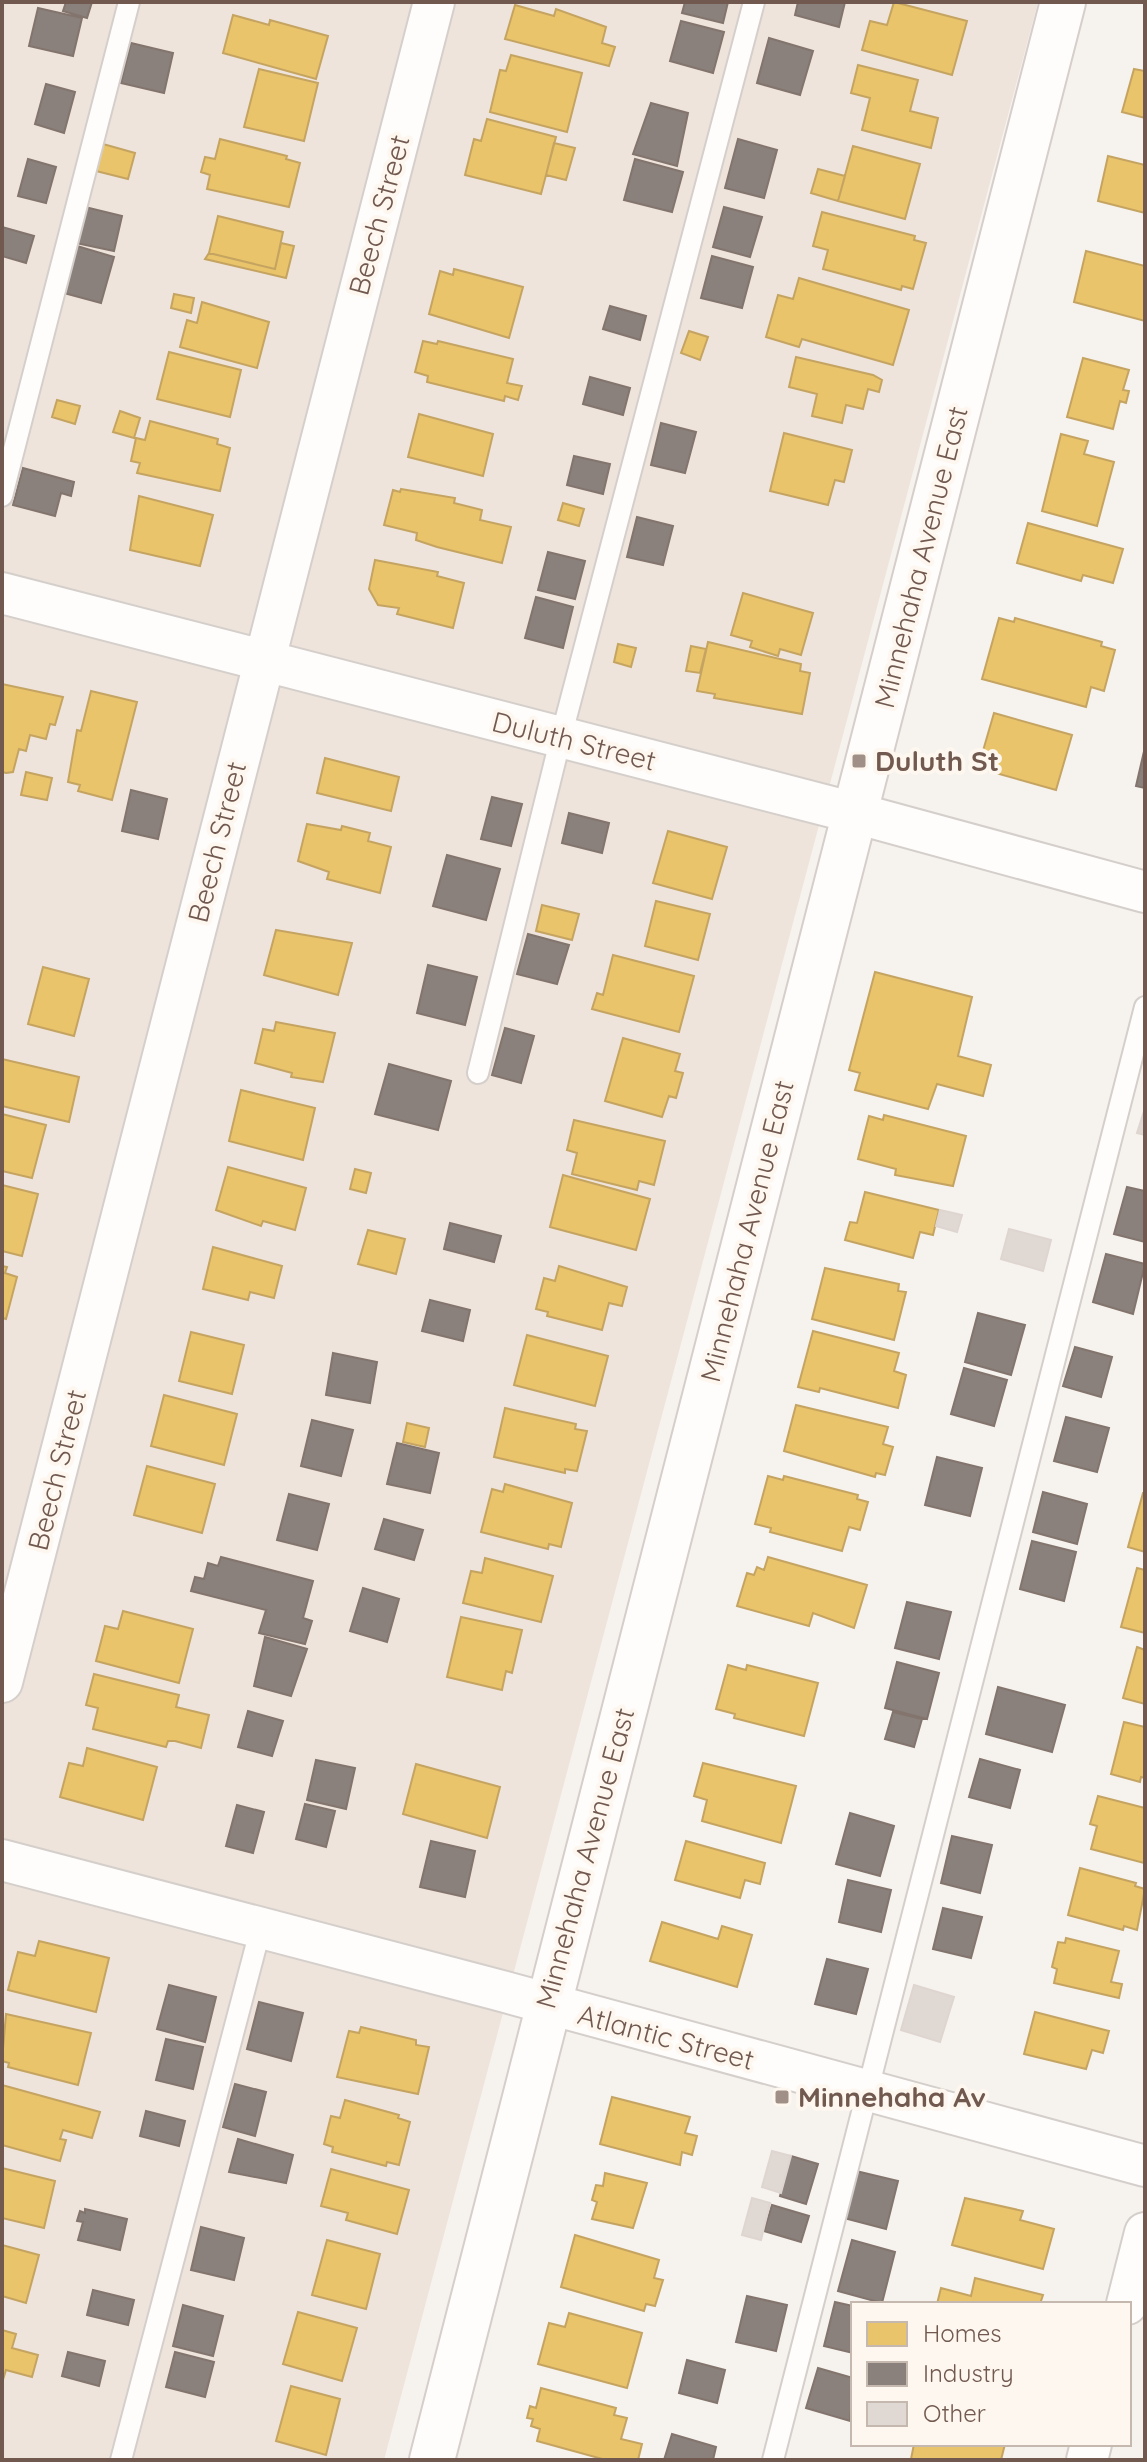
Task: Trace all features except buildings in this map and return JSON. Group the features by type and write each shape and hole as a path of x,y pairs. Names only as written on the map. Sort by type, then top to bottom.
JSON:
{"main road":[{"name":"Minnehaha Avenue East","path":"432,2460 1063,2"}],"street":[{"name":"Beech Street","path":"2,1682 434,2"},
{"name":"Duluth Street","path":"2,593 855,813 1145,892"},
{"name":"Atlantic Street","path":"2,1860 1145,2166"},
{"path":"1128,2302 1145,2233"}],"lane":[{"path":"2,496 129,2"},
{"path":"478,1073 561,737 754,2"},
{"path":"773,2460 1145,1007"},
{"path":"121,2460 261,1927"}],"shaded area":[{"path":"2,2 1038,2 384,2460 2,2460"}],"place":[{"name":"Duluth St","path":"859,761"},
{"name":"Minnehaha Av","path":"782,2097"}]}
